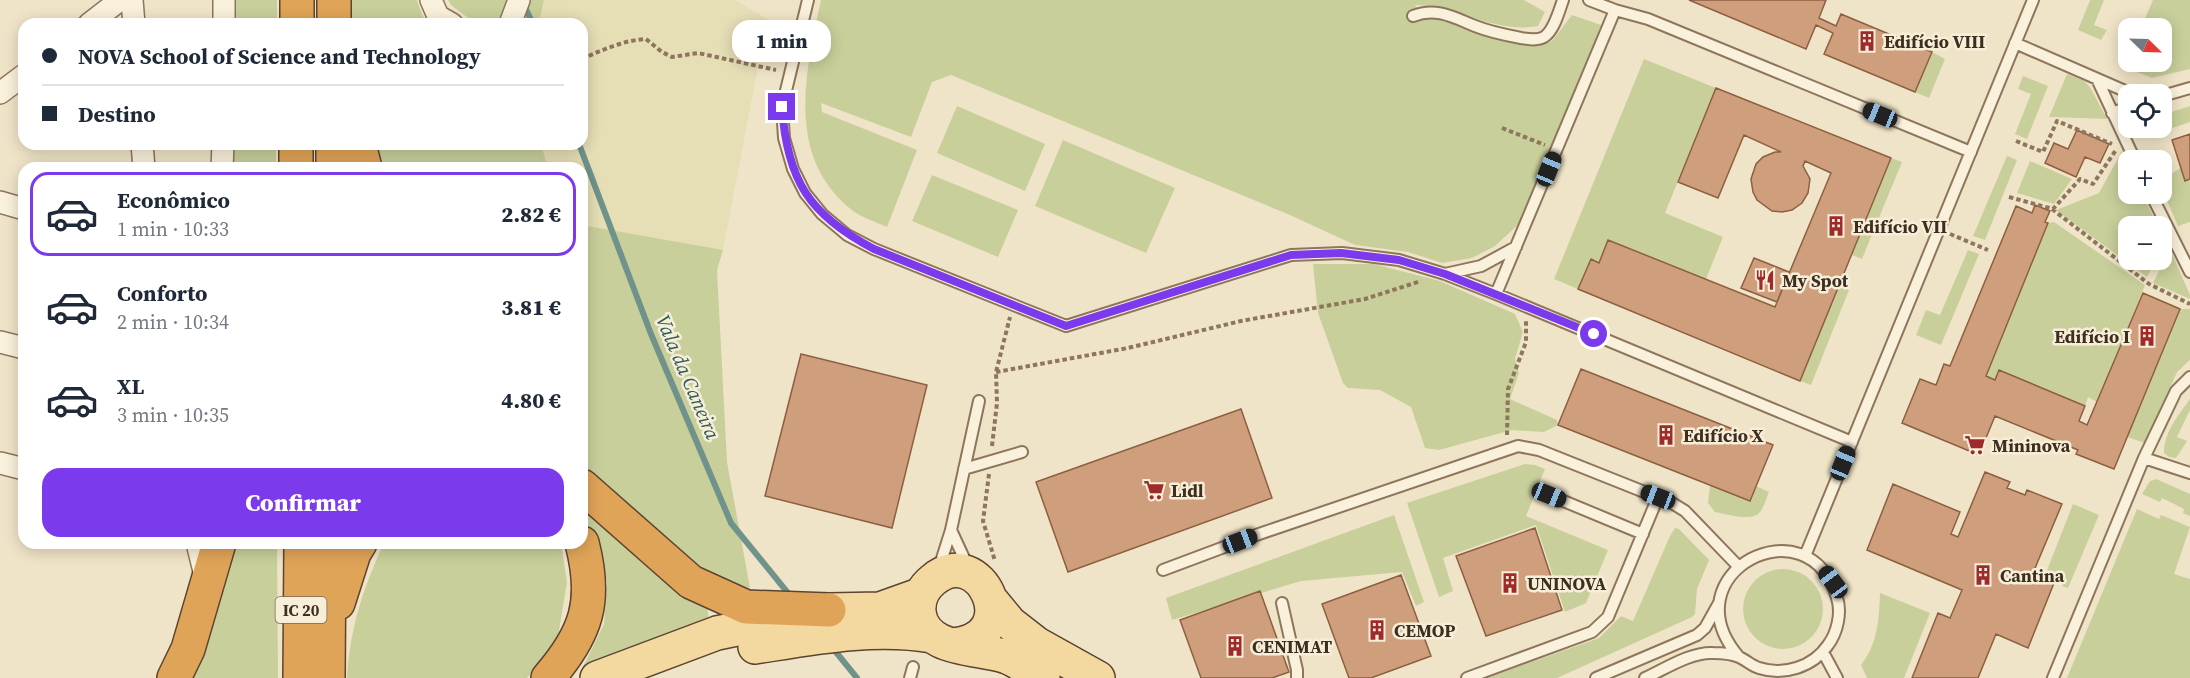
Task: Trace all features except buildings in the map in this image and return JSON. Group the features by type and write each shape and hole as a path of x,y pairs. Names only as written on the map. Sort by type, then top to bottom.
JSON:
{"highway":[{"path":"297,0 297,18"},
{"path":"334,0 334,18"},
{"path":"588,491 691,582 746,607 829,610"},
{"path":"174,678 188,649 217,549"},
{"name":"IC 20","path":"300,678 301,549"},
{"name":"IC 20","path":"328,678 329,549"},
{"path":"328,643 343,585 358,549"},
{"path":"548,678 568,654 580,630 589,601 589,571 584,549"}],"main road":[{"path":"597,678 717,633 829,610 880,609 929,586 947,572 959,571 987,580 1010,623 1037,644 1098,678"},
{"path":"929,586 919,605 924,628 943,640 971,641 986,629 991,617 987,580"},
{"path":"653,678 718,653 829,635 910,632 1008,658 1043,678"}],"street":[{"path":"97,18 120,0"},
{"path":"132,0 134,18"},
{"path":"224,0 224,18"},
{"path":"431,0 438,16 442,18"},
{"path":"512,18 519,0"},
{"path":"0,93 18,80"},
{"path":"0,202 18,207"},
{"path":"0,342 18,346"},
{"path":"0,463 18,468"},
{"path":"198,549 207,583"}],"lane":[{"path":"808,0 782,107 784,138 793,170 805,193 822,214 847,235 874,249 1066,326 1291,255 1341,253 1399,260 1445,274 1496,294 1852,442"},
{"path":"1413,16 1441,12 1487,30 1536,39 1543,37 1551,28 1563,0"},
{"path":"1589,0 1639,16 1971,152"},
{"path":"1805,556 2033,0"},
{"path":"1496,294 1615,10"},
{"path":"2015,42 2118,88"},
{"path":"2097,79 2130,150"},
{"path":"2172,93 2190,88"},
{"path":"2112,113 2118,111"},
{"path":"2156,204 2190,272"},
{"path":"1445,274 1481,266 1516,247"},
{"path":"2053,678 2144,458 2176,391 2190,377"},
{"path":"929,586 951,530 980,401"},
{"path":"1163,570 1259,534 1518,446 1539,450 1658,497 1685,511 1738,566"},
{"path":"964,469 1022,452"},
{"path":"2144,458 2190,473"},
{"path":"1549,495 1643,534"},
{"path":"1467,678 1592,632 1608,618 1658,497"},
{"path":"951,530 987,580"},
{"path":"1596,678 1697,635 1705,628 1719,603 1725,584 1738,566 1749,558 1768,551 1793,552 1805,556 1820,567 1833,582 1839,602 1838,622 1831,641 1823,652 1802,667 1779,671 1758,668 1739,657 1729,645 1720,625 1719,603"},
{"path":"1282,603 1297,678"},
{"path":"1645,678 1689,658 1710,652 1739,657"},
{"path":"1823,652 1838,678"}],"path":[{"path":"588,56 606,48 637,39 646,39 672,57 698,53 746,62 790,74"},
{"path":"2016,141 2043,153 2057,121 2118,147 2092,184 2080,179 2053,209"},
{"path":"1502,128 1557,149"},
{"path":"2009,197 2053,209"},
{"path":"2053,209 2051,210 2149,284 2190,304"},
{"path":"1961,239 1988,250"},
{"path":"996,372 1128,348 1241,321 1365,299 1445,274"},
{"path":"987,580 993,557 983,520 997,403 996,372 1013,304"},
{"path":"1507,435 1508,389 1526,342 1526,320"}],"shaded area":[{"path":"544,0 735,0 767,19 723,250 588,226 588,162 546,162 543,150 588,150 588,18 540,18"}],"green space":[{"path":"232,0 277,0 277,18 234,18"},
{"path":"352,0 417,0 424,18 352,18"},
{"path":"448,0 544,0 540,18 468,18"},
{"path":"821,0 1524,0 1545,12 1538,26 1507,26 1446,10 1415,5 1424,17 1529,44 1552,41 1572,15 1601,25 1520,223 1495,246 1472,258 1442,263 1408,252 1355,245 1290,215 951,75 932,82 911,137 821,103 822,112 917,150 887,227 870,220 853,211 831,190 817,166 809,140 806,85"},
{"path":"2090,0 2104,0 2094,25 2107,30 2101,40 2078,30"},
{"path":"2153,0 2190,0 2190,69 2152,78 2137,72 2172,72 2172,18 2145,18"},
{"path":"1932,52 1945,59 1929,98 1915,92"},
{"path":"1644,59 1716,88 1665,213 1723,237 1706,279 1608,240 1599,263 1591,259 1578,289 1554,279"},
{"path":"2067,74 2084,81 2090,87 2107,119 2049,117"},
{"path":"2023,76 2048,86 2027,139 2015,134 2031,94 2018,89"},
{"path":"957,106 1045,144 1025,191 937,153"},
{"path":"2190,106 2190,122 2172,128 2172,112"},
{"path":"1063,140 1175,188 1146,253 1035,206"},
{"path":"229,150 276,150 276,162 229,162"},
{"path":"376,150 543,150 546,162 378,162"},
{"path":"2007,156 2017,160 1985,240 1973,236"},
{"path":"1891,158 1902,162 1862,259 1852,255"},
{"path":"2118,158 2118,204 2147,204 2153,216 2118,216 2118,256 2056,210 2099,193"},
{"path":"2030,161 2072,179 2054,204 2017,193"},
{"path":"2181,168 2185,180 2190,179 2190,222 2178,226 2168,204 2172,204 2172,173"},
{"path":"932,175 1018,210 998,257 912,221"},
{"path":"2054,222 2118,266 2118,270 2123,270 2145,285 2097,402 2088,397 2085,406 2000,371 1995,380 1986,376 2048,223"},
{"path":"588,226 723,250 717,270 727,462 750,588 719,584 588,471"},
{"path":"1968,250 1979,254 1941,345 1916,335 1926,310 1940,315"},
{"path":"2172,254 2190,299 2153,283 2160,270 2172,270"},
{"path":"1313,264 1374,264 1440,281 1515,314 1523,332 1515,359 1519,373 1510,399 1557,420 1558,425 1544,432 1512,430 1439,450 1425,448 1411,407 1380,390 1348,388 1343,383 1318,313"},
{"path":"2137,270 2151,270 2147,277"},
{"path":"1839,285 1849,290 1811,385 1800,381"},
{"path":"2180,309 2190,309 2190,360 2177,372 2145,443 2127,437"},
{"path":"2190,399 2190,410 2177,437 2187,441 2176,458 2169,457 2164,453 2166,438 2172,424"},
{"path":"1525,464 1545,469 1526,516 1608,550 1586,603 1565,612 1536,525 1443,558 1453,591 1439,597 1407,503"},
{"path":"2156,479 2190,494 2190,516 2183,513 2184,509 2162,498 2160,502 2142,494 2150,481"},
{"path":"1710,485 1750,501 1756,486 1769,492 1758,514 1749,517 1737,516 1715,512 1708,503"},
{"path":"588,504 707,604 709,621 583,667 604,624 607,583 598,539 588,525"},
{"path":"2073,504 2099,515 2068,588 2062,586 2064,581 2046,573"},
{"path":"2137,509 2159,519 2161,515 2190,527 2174,574 2190,579 2190,678 2067,678"},
{"path":"1394,515 1424,602 1416,606 1402,572 1301,581 1172,620 1166,598"},
{"path":"1675,528 1679,529 1709,560 1697,589 1695,614 1692,617 1557,678 1487,678 1599,638 1621,616 1633,621"},
{"path":"227,549 277,549 278,678 185,678"},
{"path":"381,549 562,549 567,582 558,637 527,678 347,678 354,625"},
{"path":"1783,569 1798,572 1811,581 1820,594 1823,609 1820,624 1811,637 1798,646 1783,649 1768,646 1755,637 1746,624 1743,609 1746,594 1755,581 1768,572"},
{"path":"1880,593 1930,613 1904,678 1867,678 1861,665 1874,639"}],"waterway":[{"name":"Vala da Caneira","path":"523,3 530,18"},
{"name":"Vala da Caneira","path":"581,150 586,162"},
{"name":"Vala da Caneira","path":"588,168 651,334 731,523 792,598"},
{"name":"Vala da Caneira","path":"831,646 857,678"}],"place":[{"name":"Edifício VIII","path":"1867,41"},
{"name":"Edifício VII","path":"1836,226"},
{"name":"My Spot","path":"1765,280"},
{"name":"Edifício I","path":"2147,336"},
{"name":"Edifício X","path":"1666,435"},
{"name":"Mininova","path":"1975,445"},
{"name":"Lidl","path":"1154,490"},
{"name":"Cantina","path":"1983,575"},
{"name":"UNINOVA","path":"1510,583"},
{"name":"CEMOP","path":"1377,630"},
{"name":"CENIMAT","path":"1235,646"}],"route":[{"path":"782,107 784,138 793,170 805,193 822,214 847,235 874,249 1066,326 1291,255 1341,253 1399,260 1445,274 1594,334"}]}
